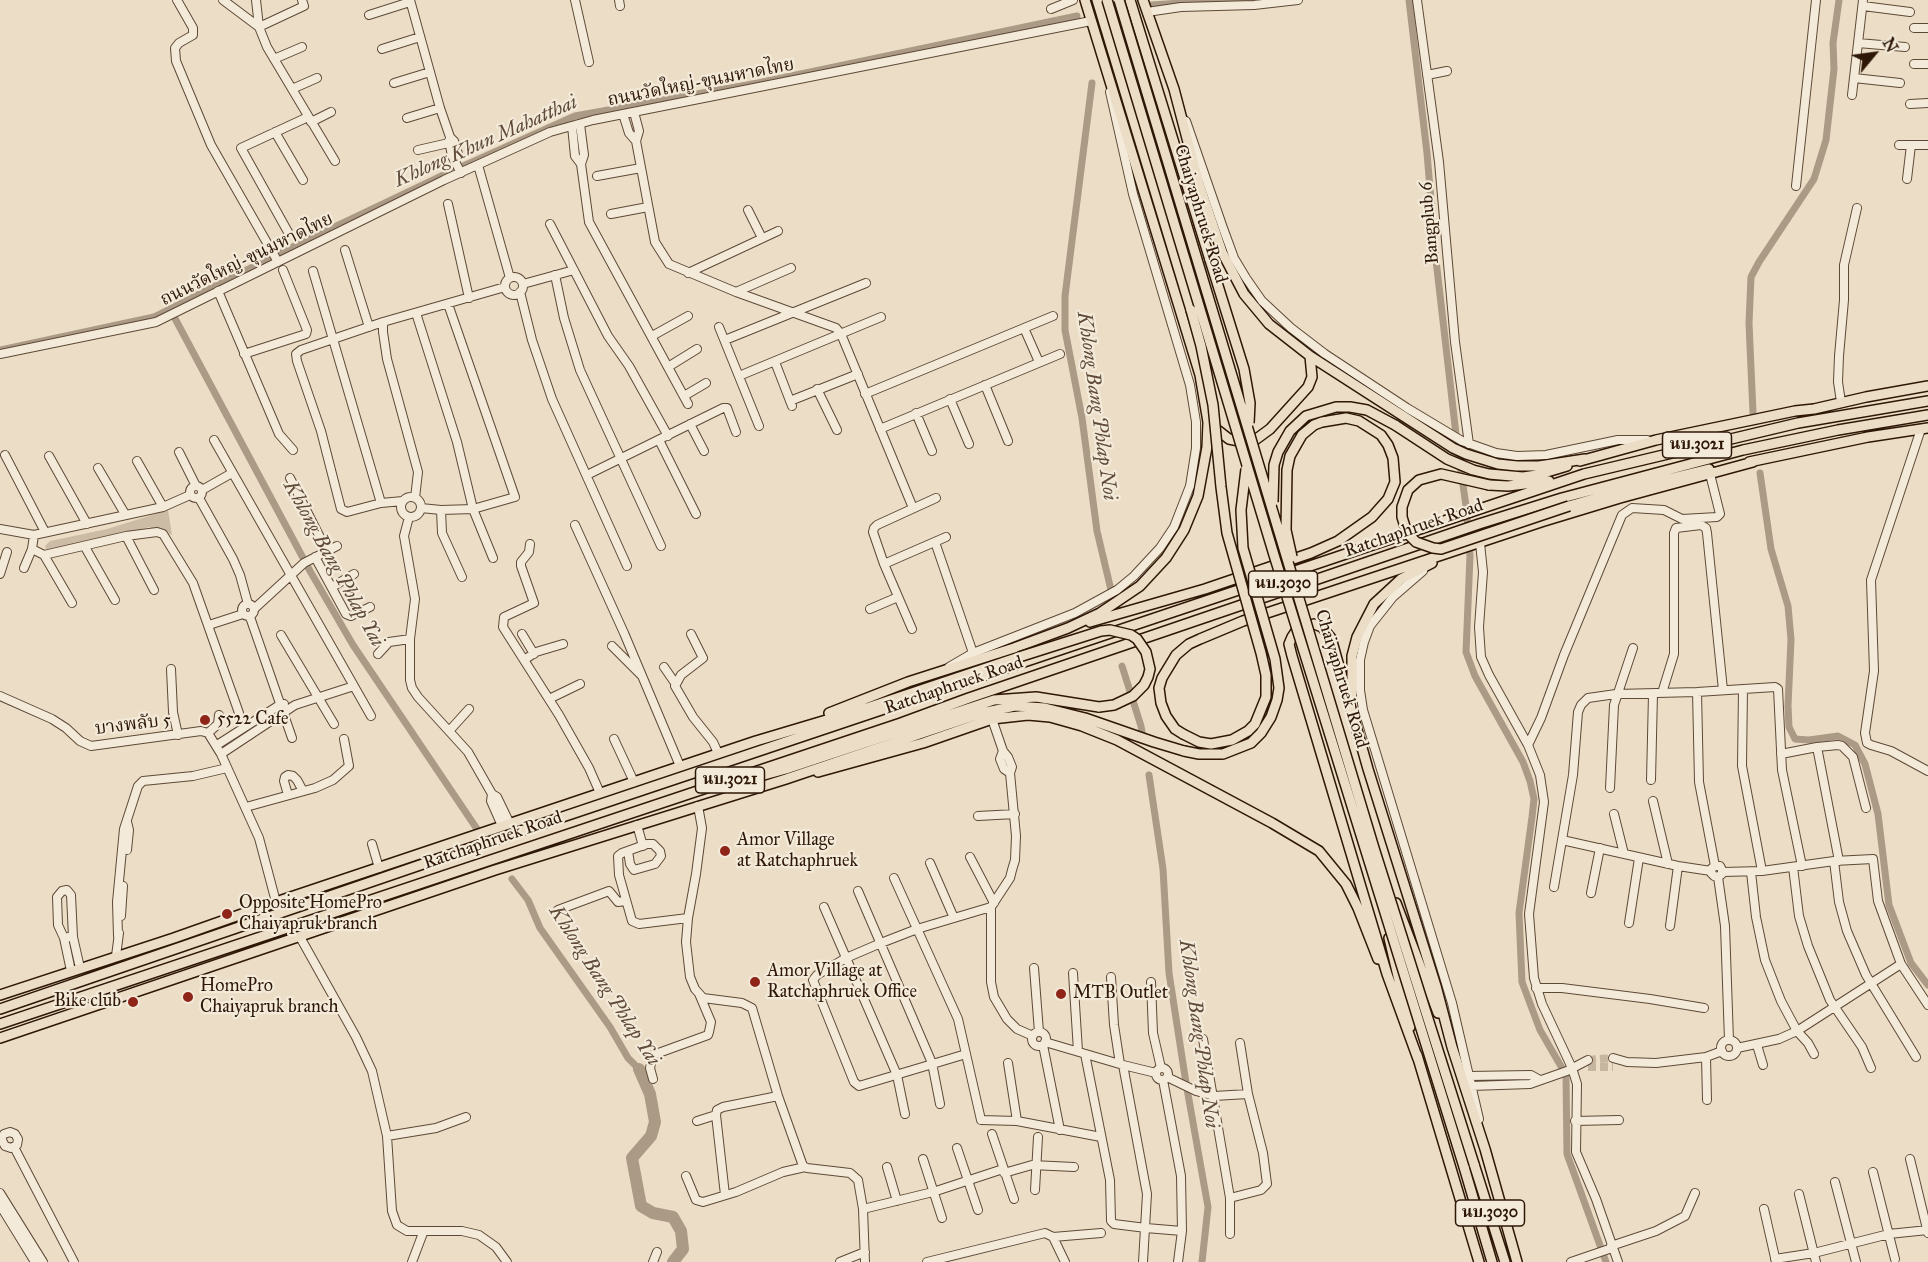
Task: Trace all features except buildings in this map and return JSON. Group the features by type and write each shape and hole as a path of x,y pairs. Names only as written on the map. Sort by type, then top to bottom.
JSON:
{"main road":[{"path":"1068,628 1100,613 1132,592 1155,571 1177,544 1194,509 1202,482 1208,422 1200,375 1085,0"},
{"path":"1096,0 1201,346 1214,405 1227,533 1262,653 1266,675 1266,697 1255,724 1242,735 1232,740 1211,744 1199,742 1175,729 1161,704 1160,688 1167,667 1189,644 1243,621 1445,554 1463,548 1583,509 1753,462"},
{"name":"Chaiyaphruek Road","path":"1107,0 1492,1262"},
{"name":"Chaiyaphruek Road","path":"1119,0 1374,848 1505,1262"},
{"path":"786,779 942,725 1015,706 1031,706 1064,712 1198,754 1223,754 1251,743 1262,733 1271,717 1278,688 1275,659 1247,564 1241,528 1249,438 1248,386 1130,0"},
{"path":"1143,0 1174,89 1199,184 1222,252 1234,278 1269,324 1310,356 1453,448 1481,460 1517,466 1539,466 1585,459"},
{"path":"1208,422 1229,439 1244,442 1255,440 1270,429 1308,387 1312,377 1310,356"},
{"path":"1479,1262 1418,1059 1372,869 1280,563 1273,504 1274,465 1283,442 1297,423 1306,416 1321,410 1336,407 1367,410 1395,425 1447,459 1481,472 1523,477 1656,440 1928,386"},
{"name":"Ratchaphruek Road","path":"0,1009 458,852 1584,474 1798,423 1928,401"},
{"path":"1772,430 1814,409"},
{"name":"Ratchaphruek Road","path":"0,1024 901,723 979,694 1479,524 1562,498 1743,450 1838,430 1928,415"},
{"path":"802,726 851,703 946,669 1068,628 1205,589 1311,553 1338,541 1372,517 1388,499 1395,482 1393,458 1388,445 1381,435 1359,421 1346,418 1322,422 1314,425 1302,435 1290,456 1287,470 1286,530 1296,574 1383,867 1420,971 1452,1047"},
{"name":"นบ.3021","path":"1899,420 1928,420"},
{"path":"1584,474 1508,486 1489,485 1441,474 1419,480 1408,490 1402,507 1402,517 1407,533 1416,542 1433,549 1441,549 1569,506 1695,471 1753,462 1860,439 1925,428"},
{"path":"1353,711 1350,675 1352,656 1364,621 1374,604 1388,589 1445,554"},
{"path":"1418,1059 1387,974 1289,644 1296,631 1314,624 1326,631 1331,638 1368,769 1485,1149 1517,1262"},
{"path":"717,785 795,766 994,700 1036,697 1099,707 1114,705 1133,696 1144,685 1150,669 1146,652 1137,639 1117,630 1101,631 870,707 802,726"},
{"path":"786,779 837,769 992,719 1028,715 1050,717 1082,726 1117,740 1319,851 1346,884 1358,908 1376,956 1387,974"},
{"name":"Ratchaphruek Road","path":"0,995 802,726"},
{"name":"Ratchaphruek Road","path":"0,1038 468,879 786,779"},
{"path":"458,852 503,826"},
{"path":"468,879 523,848"},
{"path":"174,938 194,935 241,921 258,922"}],"street":[{"path":"177,0 194,28 193,35 175,48 176,61 211,145 278,261"},
{"path":"223,0 259,27"},
{"path":"256,0 259,27 274,59 335,160"},
{"path":"259,27 304,6 302,0"},
{"path":"575,0 589,62"},
{"path":"1051,9 1073,0"},
{"path":"1147,12 1181,7 1235,3 1254,5 1298,0"},
{"name":"Bangplub 6","path":"1417,0 1442,189 1466,442"},
{"path":"1796,186 1816,0"},
{"path":"369,15 410,1 440,108 458,154 458,166"},
{"path":"1852,95 1863,3 1910,12"},
{"name":"ถนนวัดใหญ่-ขุนมหาดไทย","path":"0,354 156,322 458,166 478,165 550,132 623,114 1091,21"},
{"path":"1914,28 1928,28"},
{"path":"381,49 420,37"},
{"path":"1858,43 1905,47"},
{"path":"274,59 302,46"},
{"path":"1914,64 1928,64"},
{"path":"1427,75 1447,71"},
{"path":"394,83 430,72"},
{"path":"946,669 973,653 1075,613 1126,583 1149,561 1174,527 1190,486 1196,448 1196,422 1190,385 1133,194 1106,73"},
{"path":"292,89 317,78"},
{"path":"1854,78 1900,83"},
{"path":"1174,89 1234,258 1262,301 1291,328 1325,354 1442,429 1466,442 1497,453 1517,456 1546,455 1618,440 1656,440"},
{"path":"1910,104 1928,103"},
{"path":"407,118 440,108"},
{"path":"288,232 241,148 275,132 331,112"},
{"path":"634,112 639,131 636,141 655,242 669,264 736,292 836,328 841,334 913,508"},
{"path":"623,114 629,133 636,141"},
{"path":"576,125 584,155 581,164 589,222 688,404"},
{"path":"275,132 303,180"},
{"path":"418,150 451,140"},
{"path":"1899,145 1928,145"},
{"path":"1907,179 1911,145"},
{"path":"478,165 510,278"},
{"path":"597,176 641,168"},
{"path":"448,204 469,298"},
{"path":"611,214 648,207"},
{"path":"1841,402 1838,382 1844,265 1857,208"},
{"path":"748,210 762,238"},
{"path":"550,224 608,336 629,366 668,436"},
{"path":"688,273 778,231"},
{"path":"345,250 369,327"},
{"path":"736,292 791,268"},
{"path":"244,354 306,334 307,330 283,270"},
{"path":"505,287 512,294 555,274 574,270"},
{"path":"313,271 381,503"},
{"path":"555,274 564,318 580,370 661,546"},
{"path":"505,287 506,281 510,278 518,278 532,340 552,399 627,566"},
{"path":"724,340 866,283"},
{"path":"403,501 402,511 409,517 416,516 421,508 420,502 408,497 403,501 381,503 347,512 340,509 321,430 296,354 301,350 383,322 505,287"},
{"path":"218,291 279,434 293,450"},
{"path":"421,508 472,509 515,497 448,304"},
{"path":"416,313 457,442 472,509 493,558"},
{"path":"651,336 688,316"},
{"path":"865,394 1053,316"},
{"path":"739,376 881,317"},
{"path":"383,322 387,359 418,472 415,498"},
{"path":"719,327 759,426"},
{"path":"1024,328 1039,362"},
{"path":"668,367 697,349"},
{"path":"880,429 1060,354"},
{"path":"774,362 791,404 817,389 858,374"},
{"path":"684,396 706,383"},
{"path":"985,385 1008,441"},
{"path":"817,389 837,430"},
{"path":"951,399 969,444"},
{"path":"587,475 726,407 736,432"},
{"path":"916,414 932,451"},
{"path":"690,424 704,451"},
{"path":"1925,428 1871,580 1875,671 1865,733 1867,743 1891,751 1928,771"},
{"path":"659,440 696,514"},
{"path":"214,441 371,716"},
{"path":"179,452 199,488 202,496 199,498"},
{"path":"5,455 45,532"},
{"path":"49,456 87,524"},
{"path":"137,461 163,507"},
{"path":"98,468 125,514"},
{"path":"190,495 191,489 199,488 232,473"},
{"path":"1527,745 1541,718 1564,655 1622,515 1632,508 1664,510 1682,519 1717,517 1720,514 1710,474"},
{"path":"290,478 327,551"},
{"path":"0,529 34,535 163,507 190,495"},
{"path":"190,495 195,499 199,498"},
{"path":"199,498 233,559 253,614 209,625"},
{"path":"912,629 873,532 874,528 936,498"},
{"path":"441,510 442,533 462,577"},
{"path":"409,517 404,536 415,599 410,639 412,688 468,752 492,794 491,801 503,826"},
{"path":"575,525 680,766"},
{"path":"1662,693 1674,654 1674,533 1676,528 1701,525 1706,528 1707,533 1723,690"},
{"path":"44,555 126,536 157,532 163,534 193,583 239,713"},
{"path":"24,568 32,549 34,535"},
{"path":"126,536 154,590"},
{"path":"884,564 946,537"},
{"path":"935,542 973,653"},
{"path":"530,544 529,552 521,562 521,566 534,603 502,619 504,627 590,768 600,793"},
{"path":"1477,544 1483,572 1479,627 1481,657 1527,745 1540,775 1544,802 1529,914 1536,988 1577,1084 1576,1152 1596,1199 1618,1262"},
{"path":"251,606 291,576 304,563 337,546"},
{"path":"85,547 115,600"},
{"path":"32,549 44,555 72,603"},
{"path":"0,574 7,552"},
{"path":"315,556 348,615 370,607"},
{"path":"1430,564 1393,597 1370,626 1360,660 1360,690 1363,710 1452,1003 1485,1149"},
{"path":"332,587 354,574"},
{"path":"870,609 898,597"},
{"path":"246,615 292,738"},
{"path":"522,634 534,654"},
{"path":"675,683 681,675 703,658 691,634"},
{"path":"281,635 334,724"},
{"path":"378,654 388,642 410,639"},
{"path":"524,660 563,644"},
{"path":"612,646 642,676"},
{"path":"1610,789 1614,705 1633,648"},
{"path":"664,667 675,683 676,691 701,729 713,742 718,753"},
{"path":"171,669 173,712 178,735"},
{"path":"549,699 580,684"},
{"path":"217,745 282,708 354,686"},
{"path":"1743,689 1742,766 1762,871"},
{"path":"1554,887 1575,757 1578,712 1588,698 1616,694 1778,689 1782,770 1802,866"},
{"path":"1697,692 1699,782 1714,876 1837,861 1873,859 1878,901 1902,964 1928,1005"},
{"path":"1651,780 1653,694"},
{"name":"บางพลับ 5","path":"0,696 52,719 80,741 91,746 201,731 208,733"},
{"path":"221,754 250,736 282,708"},
{"path":"450,730 469,709"},
{"path":"219,715 218,724 208,733 217,745 246,807 262,847 276,902"},
{"path":"966,1054 859,1086 854,1082 813,980 817,975 846,958 880,943 992,905 1010,878 1015,860 1015,814 1010,773 1012,767 1003,751 992,719"},
{"path":"244,729 250,736"},
{"path":"246,807 327,783 347,770 350,764 344,739"},
{"path":"614,739 633,782"},
{"path":"1781,753 1838,745 1847,750 1853,757 1866,808"},
{"path":"1817,747 1837,861 1839,902 1847,931 1870,985 1916,1057"},
{"path":"116,956 121,887 129,830 127,822 136,789 143,781 193,776 227,768"},
{"path":"288,795 284,781 288,775 297,780 303,791"},
{"path":"1653,801 1668,864"},
{"path":"653,1079 650,1068 653,1055 708,1035 710,1032 711,1022 701,997 695,989 688,965 686,942 702,828 698,806"},
{"path":"978,816 1015,814"},
{"path":"1614,814 1624,854"},
{"path":"637,825 643,846"},
{"path":"1562,840 1678,866 1713,868"},
{"path":"372,844 379,868"},
{"path":"628,851 630,864 634,870 655,864 660,860 660,851 653,844 628,851 618,856 625,901 632,921 639,924 688,918"},
{"path":"1592,893 1600,848"},
{"path":"970,857 992,905 991,982 994,997 1007,1019 1017,1029 1036,1034"},
{"path":"1629,923 1639,858"},
{"path":"930,863 954,918"},
{"path":"1670,926 1678,866"},
{"path":"1793,867 1802,926 1808,946 1830,1000 1862,1047 1871,1068"},
{"path":"1751,872 1756,917 1765,960 1781,1001 1797,1031 1814,1054"},
{"path":"1721,874 1729,1040"},
{"path":"894,878 958,1019 981,1120 1017,1121 1101,1137"},
{"path":"62,891 69,891 71,895 75,970 57,920 57,897 62,891"},
{"path":"558,910 609,891 618,902 625,901"},
{"path":"858,891 932,1063 940,1104"},
{"path":"824,907 897,1075 905,1114"},
{"path":"64,938 73,937"},
{"path":"300,937 358,1041 375,1083 387,1136 394,1220 404,1230 423,1233 462,1231 480,1235 496,1247 507,1262"},
{"path":"1722,1051 1726,1055 1731,1055 1737,1048 1779,1039 1797,1031 1902,964"},
{"path":"1034,968 1036,1034 1032,1041 1035,1045 1044,1044 1121,1065 1166,1070 1165,1079 1181,1176 1182,1230 1178,1262"},
{"path":"1073,973 1082,1053 1111,1190 1111,1221 1114,1224 1182,1230"},
{"path":"1111,976 1114,1025 1144,1175 1147,1209 1143,1262"},
{"path":"1151,982 1153,1033 1158,1070"},
{"path":"1536,988 1562,988 1704,1008"},
{"path":"701,997 742,1004 752,1008 778,1096 800,1162 805,1167"},
{"path":"1203,1038 1230,1197 1230,1234"},
{"path":"1729,1040 1737,1048"},
{"path":"1722,1051 1723,1044 1729,1040"},
{"path":"1230,1197 1261,1190 1267,1184 1263,1153 1248,1094 1240,1043"},
{"path":"1044,1044 1059,1130"},
{"path":"1757,1045 1763,1065"},
{"path":"1613,1063 1656,1063 1706,1057 1722,1051"},
{"path":"1706,1057 1707,1100"},
{"path":"1008,1063 1017,1121"},
{"path":"1471,1086 1530,1084 1588,1064"},
{"path":"1469,1076 1531,1075 1540,1080"},
{"path":"1165,1079 1214,1095 1248,1094"},
{"path":"725,1195 717,1110 778,1096"},
{"path":"697,1121 716,1115"},
{"path":"387,1136 436,1128 466,1117"},
{"path":"1575,1122 1619,1120"},
{"path":"992,1134 1014,1198"},
{"path":"1035,1190 1038,1137"},
{"path":"4,1145 74,1262"},
{"path":"957,1148 978,1210"},
{"path":"923,1159 942,1218"},
{"path":"1764,1209 1776,1260 1889,1234 1928,1231 1910,1159"},
{"path":"869,1208 1026,1166 1074,1167"},
{"path":"686,1176 692,1193 699,1201 725,1195 783,1172 805,1167 844,1171 855,1175 869,1208 865,1262"},
{"path":"887,1167 897,1201"},
{"path":"1873,1172 1895,1259"},
{"path":"1835,1182 1856,1262"},
{"path":"0,1193 43,1262"},
{"path":"1571,1262 1656,1231 1684,1216 1695,1193"},
{"path":"1799,1194 1816,1262"},
{"path":"0,1205 35,1262"},
{"path":"412,1262 423,1233"},
{"path":"927,1262 1045,1233 1053,1237 1101,1233"},
{"path":"1053,1237 1065,1262"},
{"path":"653,1262 657,1252"},
{"path":"840,1262 865,1252"}],"shaded area":[{"path":"168,510 172,535 149,527 75,550 48,555 45,546 50,541 107,529"}],"waterway":[{"name":"Khlong Khun Mahatthai","path":"1152,5 1225,0"},
{"name":"Khlong Khun Mahatthai","path":"1228,0 1256,1"},
{"path":"1409,0 1427,153 1436,260 1466,506 1470,556 1466,652 1475,676 1523,762 1530,781 1534,799 1519,913 1522,982 1540,1030 1566,1075 1567,1154 1606,1262"},
{"path":"1753,413 1749,323 1751,277 1814,179 1826,140 1834,69 1833,43 1839,0"},
{"name":"Khlong Khun Mahatthai","path":"0,350 154,317 280,253 450,172 575,116 758,83 1077,16"},
{"name":"Khlong Bang Phlap Noi","path":"1092,83 1065,296 1065,330 1082,418 1097,531 1111,590"},
{"name":"Khlong Bang Phlap Yai","path":"171,311 310,571 353,645 477,829"},
{"path":"1760,473 1771,549 1788,606 1791,639 1789,727 1795,739 1809,740 1838,736 1855,745 1865,764 1878,814 1889,905 1911,963 1928,985"},
{"name":"Khlong Bang Phlap Noi","path":"1122,666 1143,738"},
{"name":"Khlong Bang Phlap Noi","path":"1149,775 1163,869 1169,973 1208,1207 1202,1262"},
{"name":"Khlong Bang Phlap Yai","path":"512,879 528,900 540,928 610,1027 628,1058 639,1069"},
{"name":"Khlong Bang Phlap Yai","path":"639,1069 650,1094 655,1122 651,1136 632,1158 641,1206 653,1213 673,1217 681,1231 683,1249 673,1262"}],"tunnel":[{"path":"1588,1060 1613,1058"},
{"path":"1588,1067 1613,1067"}],"place":[{"name":"5522 Cafe","path":"205,720"},
{"name":"Amor Village at Ratchaphruek","path":"725,851"},
{"name":"Opposite HomePro Chaiyapruk branch","path":"227,914"},
{"name":"Amor Village at Ratchaphruek Office","path":"755,982"},
{"name":"MTB Outlet","path":"1061,994"},
{"name":"HomePro Chaiyapruk branch","path":"188,997"},
{"name":"Bike club","path":"133,1002"}]}
